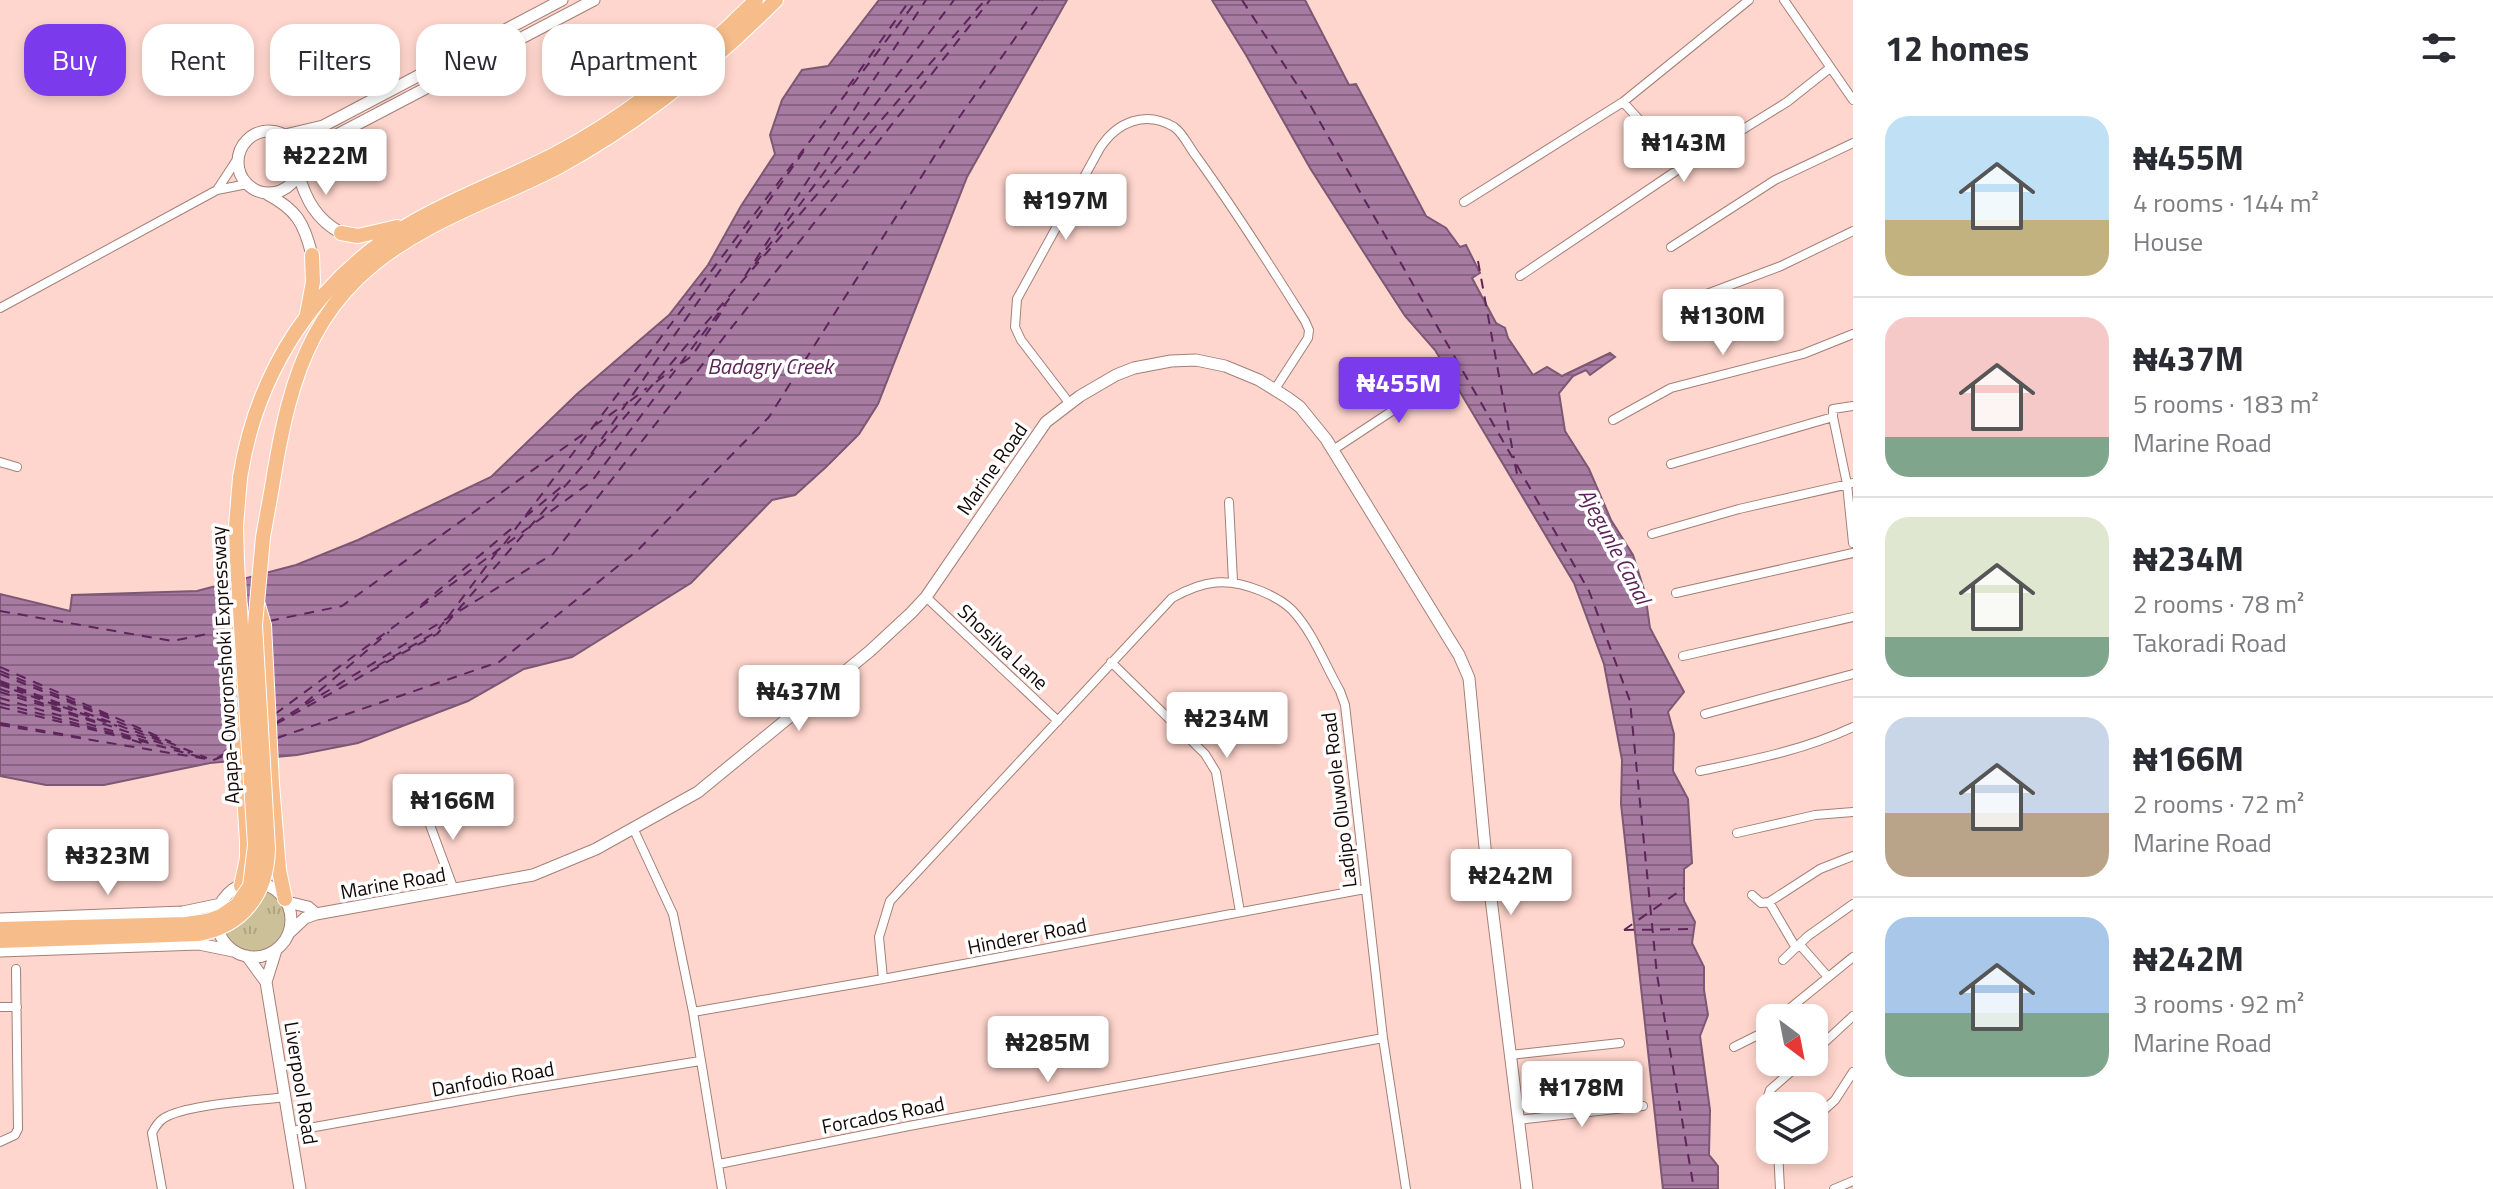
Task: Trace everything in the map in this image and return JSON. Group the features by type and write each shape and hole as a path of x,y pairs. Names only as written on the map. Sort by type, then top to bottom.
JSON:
{"highway":[{"name":"Apapa-Oworonshoki Expressway","path":"0,929 186,924 221,916 237,905 250,886 255,845 236,526 240,478 250,428 269,375 306,319 350,269 375,247 409,224 557,153 608,122 691,59 756,0"},
{"name":"Apapa-Oworonshoki Expressway","path":"0,941 198,934 218,929 237,919 255,899 265,878 268,849 257,691 257,603 263,537 299,370 319,325 346,290 386,254 410,238 559,167 615,133 691,75 776,0"},
{"path":"341,233 358,236 409,224"},
{"path":"306,319 313,282 312,255"},
{"path":"257,603 264,625 272,784 279,870 286,900"},
{"path":"240,606 233,623 247,858 241,886"}],"street":[{"path":"217,190 238,158 243,143 256,133 270,130 285,135 323,126 562,0"},
{"path":"263,192 281,190 291,183 299,169 329,139 594,0"},
{"path":"1464,202 1623,102 1749,0"},
{"path":"1784,0 1853,100"},
{"path":"1520,276 1679,169 1787,102 1830,68"},
{"path":"1623,102 1679,169"},
{"path":"1070,404 1021,340 1015,327 1017,299 1109,134 1135,120 1152,119 1177,129 1233,207 1309,330 1308,338 1275,389"},
{"path":"285,135 297,148 308,202 318,216 341,233"},
{"path":"1671,247 1775,180 1853,143"},
{"path":"238,158 238,170 247,184 286,204 298,217 312,255"},
{"path":"0,308 217,190 247,184"},
{"path":"1680,304 1781,266 1853,231"},
{"path":"1613,420 1671,388 1803,354 1853,334"},
{"name":"Marine Road","path":"316,914 533,875 634,830 698,792 870,651 926,597 1046,422 1098,384 1134,368 1196,360 1225,366 1275,389 1300,407 1333,450 1459,655 1469,678 1486,858 1527,1189"},
{"path":"1333,450 1395,409 1378,373"},
{"path":"1853,406 1833,409 1850,483 1853,543"},
{"path":"1671,464 1833,417"},
{"path":"0,462 17,467"},
{"path":"1652,534 1739,509 1850,483"},
{"path":"883,979 879,937 890,901 1172,598 1203,585 1233,581 1229,502"},
{"path":"1676,593 1853,553"},
{"name":"Ladipo Oluwole Road","path":"1233,581 1278,598 1293,611 1340,691 1347,717 1383,1038 1406,1189"},
{"name":"Shosilva Lane","path":"926,597 1058,721"},
{"path":"1683,656 1853,617"},
{"path":"1111,662 1205,754 1216,772 1240,912"},
{"path":"1705,714 1853,674"},
{"path":"1700,771 1774,756 1853,727"},
{"path":"423,806 454,890"},
{"path":"1737,833 1815,815 1853,812"},
{"path":"634,830 673,914 693,1012 722,1189"},
{"path":"1752,895 1761,903 1769,902 1820,869 1853,856"},
{"path":"0,951 199,944 259,957 276,950 305,918 316,914 262,884 241,886 229,893 221,904 218,917 218,930 233,951"},
{"name":"Hinderer Road","path":"693,1012 1365,889"},
{"path":"286,900 291,919 289,933"},
{"path":"1769,902 1798,946 1828,977"},
{"path":"0,919 183,912 221,904"},
{"path":"1783,960 1853,904"},
{"name":"Liverpool Road","path":"276,950 266,982 300,1189"},
{"name":"Liverpool Road","path":"247,956 266,982"},
{"path":"1795,1004 1853,957"},
{"path":"0,1142 15,1135 18,1129 16,969"},
{"path":"0,1007 17,1007"},
{"path":"1828,1039 1853,1016"},
{"path":"1734,1047 1756,1036"},
{"name":"Forcados Road","path":"719,1164 1383,1038"},
{"path":"1510,1055 1620,1043"},
{"name":"Danfodio Road","path":"292,1131 700,1061"},
{"path":"1828,1106 1853,1072"},
{"path":"1769,1092 1786,1076"},
{"path":"162,1189 152,1133 161,1120 174,1113 285,1097"},
{"path":"1518,1120 1643,1106"},
{"path":"1779,1164 1780,1189"},
{"path":"1834,1189 1853,1181"}],"green space":[{"path":"255,889 267,891 278,898 285,909 285,933 278,944 267,951 255,953 243,951 232,944 225,933 223,921 225,909 232,898 243,891"}],"water":[{"name":"Badagry Creek","path":"879,0 1067,0 967,177 878,404 859,434 795,495 772,500 691,583 572,657 524,669 468,701 358,743 297,755 210,763 104,785 46,785 0,776 0,594 70,611 72,595 197,591 296,565 358,540 491,477 577,394 669,315 708,265 775,154 770,135 782,100 802,70 828,66"},
{"name":"Ajegunle Canal","path":"1212,0 1305,0 1349,85 1356,84 1426,216 1446,228 1460,247 1466,245 1480,273 1472,278 1496,323 1505,328 1508,338 1533,375 1547,367 1562,376 1610,353 1615,357 1590,375 1586,370 1573,376 1559,393 1565,431 1589,469 1611,520 1633,555 1645,593 1650,628 1684,692 1668,712 1674,734 1673,771 1688,799 1692,863 1684,869 1684,901 1695,922 1692,943 1704,967 1708,1015 1700,1036 1710,1110 1709,1155 1718,1166 1718,1189 1663,1189 1621,804 1622,760 1604,664 1574,583 1435,350 1405,316 1310,168"}],"ferry route":[{"path":"848,87 910,0"},
{"path":"504,544 917,0"},
{"path":"745,276 926,0"},
{"path":"755,264 954,0"},
{"path":"458,610 985,0"},
{"path":"275,723 553,554 990,0"},
{"path":"277,738 499,662 638,550 769,417 958,119 1042,0"},
{"path":"1242,0 1309,103 1589,591 1630,701 1657,975 1694,1189"},
{"path":"591,454 806,148"},
{"path":"1478,261 1514,458"},
{"path":"536,522 592,481 732,295"},
{"path":"682,363 692,356 726,305"},
{"path":"656,382 673,369"},
{"path":"630,401 647,388"},
{"path":"594,426 625,404"},
{"path":"269,621 342,606 589,430"},
{"path":"1515,464 1518,479"},
{"path":"525,517 566,483"},
{"path":"421,605 517,524"},
{"path":"275,714 528,528"},
{"path":"448,617 497,552"},
{"path":"0,611 172,641 228,630"},
{"path":"276,724 437,634 454,615"},
{"path":"377,666 436,632 444,622"},
{"path":"305,703 389,632"},
{"path":"0,667 171,742"},
{"path":"0,671 112,718"},
{"path":"0,674 207,758"},
{"path":"0,681 166,743"},
{"path":"0,683 65,707"},
{"path":"0,685 12,689"},
{"path":"0,689 190,753"},
{"path":"14,690 61,707"},
{"path":"0,692 101,724"},
{"path":"0,698 153,743"},
{"path":"0,703 200,757"},
{"path":"0,707 130,739"},
{"path":"63,707 117,726"},
{"path":"0,723 89,739"},
{"path":"0,725 213,760 236,752"},
{"path":"132,740 145,744"},
{"path":"224,752 235,744"},
{"path":"217,758 235,747"},
{"path":"1624,930 1684,888"},
{"path":"1624,930 1695,929"}]}
